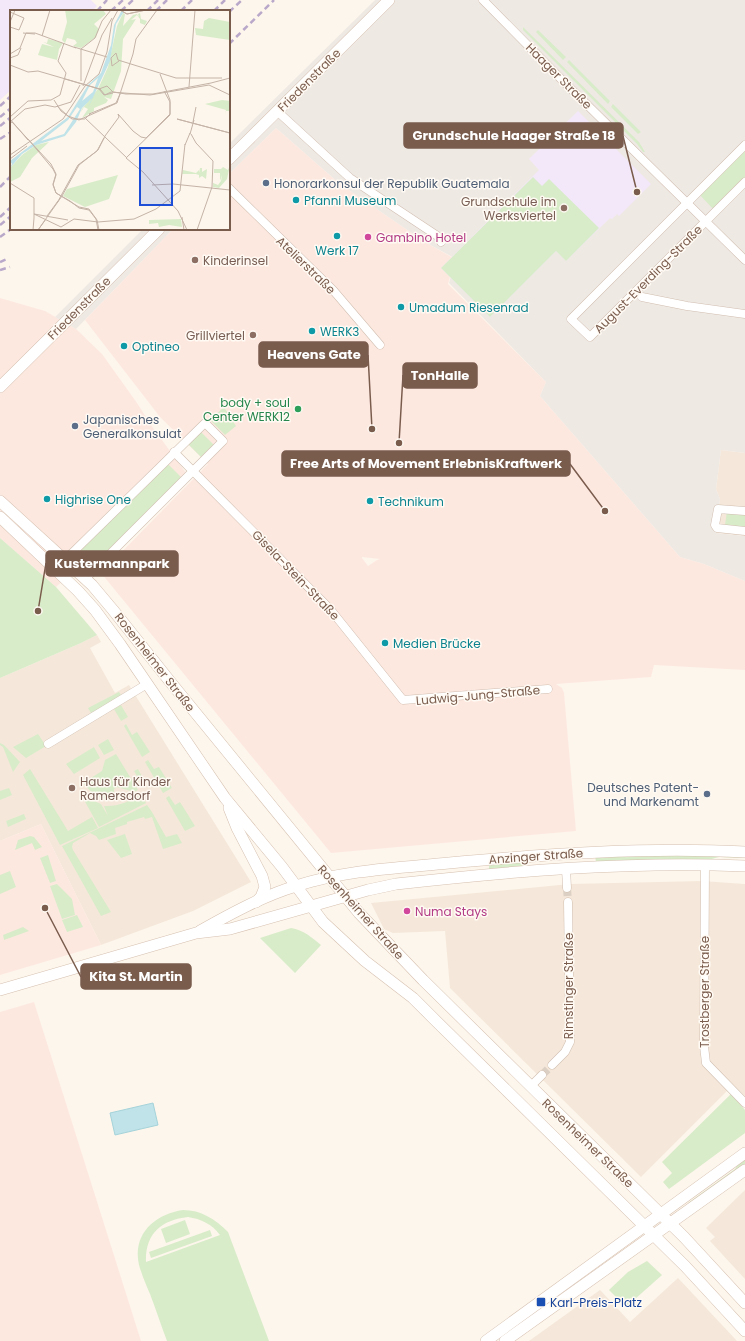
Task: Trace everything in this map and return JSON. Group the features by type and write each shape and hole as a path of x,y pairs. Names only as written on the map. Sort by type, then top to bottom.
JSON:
{"main road":[{"name":"Friedenstraße","path":"230,158 389,0"},
{"name":"Friedenstraße","path":"0,387 158,230"},
{"name":"Rosenheimer Straße","path":"0,501 86,578 114,610 172,684 359,912 423,980 661,1214 745,1302"},
{"name":"Rosenheimer Straße","path":"0,517 78,590 95,610 120,644 225,798 323,922 366,961 413,998 685,1266 745,1332"},
{"path":"225,798 262,876 265,887 264,892 254,904"},
{"name":"Anzinger Straße","path":"196,933 223,918 296,886 355,872 575,852 652,850 745,852"},
{"name":"Anzinger Straße","path":"196,933 230,929 345,896 396,884 566,868 628,865 745,866"},
{"path":"0,990 196,933"},
{"path":"486,1341 745,1153"},
{"path":"505,1341 745,1170"}],"street":[{"name":"Haager Straße","path":"483,0 687,203"},
{"path":"277,111 350,178 439,237 441,242"},
{"name":"August-Everding-Straße","path":"745,145 571,318 590,337 745,182"},
{"name":"Atelierstraße","path":"230,189 333,290 351,309 380,345"},
{"name":"August-Everding-Straße","path":"687,203 706,221"},
{"path":"706,221 745,260"},
{"path":"642,297 687,306 745,314"},
{"path":"65,560 205,423 223,441 86,578"},
{"name":"Gisela-Stein-Straße","path":"174,452 330,609 392,686"},
{"path":"745,511 718,509 715,525 717,528 745,531"},
{"name":"Rosenheimer Straße","path":"48,744 147,684"},
{"name":"Ludwig-Jung-Straße","path":"392,686 403,700 548,689"},
{"name":"Trostberger Straße","path":"704,865 704,1046 706,1060 712,1070 745,1103"},
{"path":"566,868 567,888"},
{"name":"Rimstinger Straße","path":"552,1065 565,1052 570,1042 568,902"},
{"path":"530,1086 542,1076"}],"shaded area":[{"path":"0,0 91,0 97,6 93,10 10,10 10,91 0,100"},
{"path":"375,0 745,0 745,453 721,450 716,489 720,499 716,533 745,536 745,581 704,564 680,557 540,396 546,382 449,283 456,259 425,242 340,184 276,128 230,173 230,143"},
{"name":"Grundschule im Werksviertel","path":"578,111 651,184 619,216 617,214 612,219 610,218 566,261 556,251 490,317 441,268 539,170 529,159"},
{"path":"276,128 340,184 425,242 455,259 448,284 546,382 540,396 680,557 704,564 745,581 745,670 654,665 651,677 556,684 562,688 564,693 576,831 331,853 101,573 208,464 160,417 85,320 172,230 230,230 230,173","holes":["362,557 380,559 368,566"]},
{"path":"142,230 172,230 76,329 55,317"},
{"path":"0,298 45,311 76,329 102,354 186,473 56,587 0,538"},
{"path":"721,450 745,453 745,536 716,533 720,499 716,489"},
{"path":"97,635 101,642 90,648 115,693 129,685 251,882 193,911 101,945 41,824 0,841 0,678"},
{"path":"41,824 101,945 0,975 0,841"},
{"path":"702,881 745,884 745,1096 733,1085 641,1177 450,988 445,931 393,933 384,929 371,903 570,884"},
{"path":"34,1002 141,1341 0,1341 0,1012"},
{"path":"745,1190 745,1279 710,1241 715,1237 706,1228"},
{"path":"678,1278 737,1341 529,1341 600,1290 630,1322"}],"green space":[{"path":"523,27 639,142 645,152 643,152 637,144 523,30"},
{"path":"538,30 566,57 563,60 536,32"},
{"path":"569,60 610,101 608,104 567,62"},
{"path":"613,104 641,132 638,134 611,107"},
{"path":"745,148 745,179 714,210 699,194"},
{"path":"533,177 542,186 549,179 599,228 566,261 556,251 490,317 441,268"},
{"path":"224,407 236,426 225,435 210,420"},
{"path":"200,431 215,446 202,458 187,443"},
{"path":"167,463 182,478 93,567 78,553"},
{"path":"727,511 745,513 745,527 725,525"},
{"path":"0,538 56,587 97,635 0,678"},
{"path":"119,692 121,695 92,715 88,708"},
{"path":"121,705 128,717 121,721 114,709"},
{"path":"126,724 132,735 137,732 150,752 142,757 124,726"},
{"path":"38,734 46,746 26,758 13,747"},
{"path":"108,739 114,750 104,755 98,745"},
{"path":"0,743 4,745 20,762 13,772 3,747"},
{"path":"94,747 100,758 74,774 66,764"},
{"path":"116,754 138,790 134,792 117,787 114,789 114,800 96,795 83,783 102,771 105,760"},
{"path":"148,760 154,769 159,767 172,788 163,793 145,762"},
{"path":"30,769 68,831 92,817 98,828 60,845 23,775"},
{"path":"138,769 146,784 143,786 134,771"},
{"path":"9,788 12,795 0,800 0,791"},
{"path":"85,794 101,804 108,816 104,806 119,805 141,795 146,803 99,827 83,798"},
{"path":"169,796 175,805 180,802 195,826 185,831 166,798"},
{"path":"147,805 166,837 177,834 182,843 163,849 152,817 145,819 144,817 127,822 127,824 115,828 116,834 99,840 96,836 90,833 73,843 73,850 111,912 101,916 62,846"},
{"path":"24,814 26,819 8,827 6,821"},
{"path":"125,834 132,854 121,858 107,840"},
{"path":"30,836 34,837 42,847 35,850 32,843 15,850 18,840"},
{"path":"48,855 56,881 50,883 40,858"},
{"path":"595,856 745,856 745,858 719,857 708,860 596,862"},
{"path":"565,859 530,862 522,867 489,869 489,864"},
{"path":"10,871 16,887 0,894 0,875"},
{"path":"57,884 72,899 75,915 62,919 50,886"},
{"path":"77,915 83,927 67,932 62,920"},
{"path":"23,927 29,931 4,940 3,935"},
{"path":"291,928 304,932 321,945 295,973 260,938"},
{"path":"731,1094 745,1110 745,1133 669,1189 663,1182 672,1173 662,1162"},
{"path":"745,1158 745,1165 689,1205 688,1203 735,1169"},
{"path":"190,1210 202,1214 213,1219 228,1232 269,1341 167,1341 141,1272 138,1254 142,1235 148,1227 163,1216 173,1212","holes":["188,1217 210,1225 220,1235 146,1262 148,1244 156,1230 170,1221"]},
{"path":"185,1220 190,1234 166,1243 161,1229"},
{"path":"210,1230 212,1236 151,1258 149,1252"},
{"path":"647,1261 662,1275 626,1307 609,1290 628,1272"}],"water":[{"path":"153,1103 158,1125 115,1135 110,1113"}],"tunnel":[{"path":"567,888 568,902"},
{"path":"542,1075 552,1065"}],"railway":[{"path":"98,10 107,0"},
{"path":"112,10 123,0"},
{"path":"122,10 133,0"},
{"path":"148,10 158,0"},
{"path":"157,10 167,0"},
{"path":"182,10 192,0"},
{"path":"215,10 225,0"},
{"path":"230,11 242,0"},
{"path":"230,43 274,0"},
{"path":"0,106 10,97"},
{"path":"0,117 10,109"},
{"path":"0,126 10,118"},
{"path":"0,139 10,133"},
{"path":"0,187 10,177"},
{"path":"0,217 10,208"},
{"path":"0,225 10,217"},
{"path":"0,237 10,230"},
{"path":"0,262 7,259"},
{"path":"0,270 10,267"}],"place":[{"name":"Honorarkonsul der Republik Guatemala","path":"266,183"},
{"name":"Grundschule Haager Straße 18","path":"637,192"},
{"name":"Pfanni Museum","path":"296,200"},
{"name":"Grundschule im Werksviertel","path":"564,208"},
{"name":"Werk 17","path":"337,236"},
{"name":"Gambino Hotel","path":"368,237"},
{"name":"Kinderinsel","path":"195,260"},
{"name":"Umadum Riesenrad","path":"401,307"},
{"name":"WERK3","path":"312,331"},
{"name":"Grillviertel","path":"253,335"},
{"name":"Optineo","path":"124,346"},
{"name":"body + soul Center WERK12","path":"298,409"},
{"name":"Japanisches Generalkonsulat","path":"75,426"},
{"name":"Heavens Gate","path":"372,429"},
{"name":"TonHalle","path":"399,443"},
{"name":"Highrise One","path":"47,499"},
{"name":"Technikum","path":"370,501"},
{"name":"Free Arts of Movement ErlebnisKraftwerk","path":"605,511"},
{"name":"Kustermannpark","path":"38,611"},
{"name":"Medien Brücke","path":"385,643"},
{"name":"Haus für Kinder Ramersdorf","path":"72,788"},
{"name":"Deutsches Patent- und Markenamt","path":"707,794"},
{"name":"Kita St. Martin","path":"45,908"},
{"name":"Numa Stays","path":"407,911"},
{"name":"Karl-Preis-Platz","path":"541,1302"}]}
